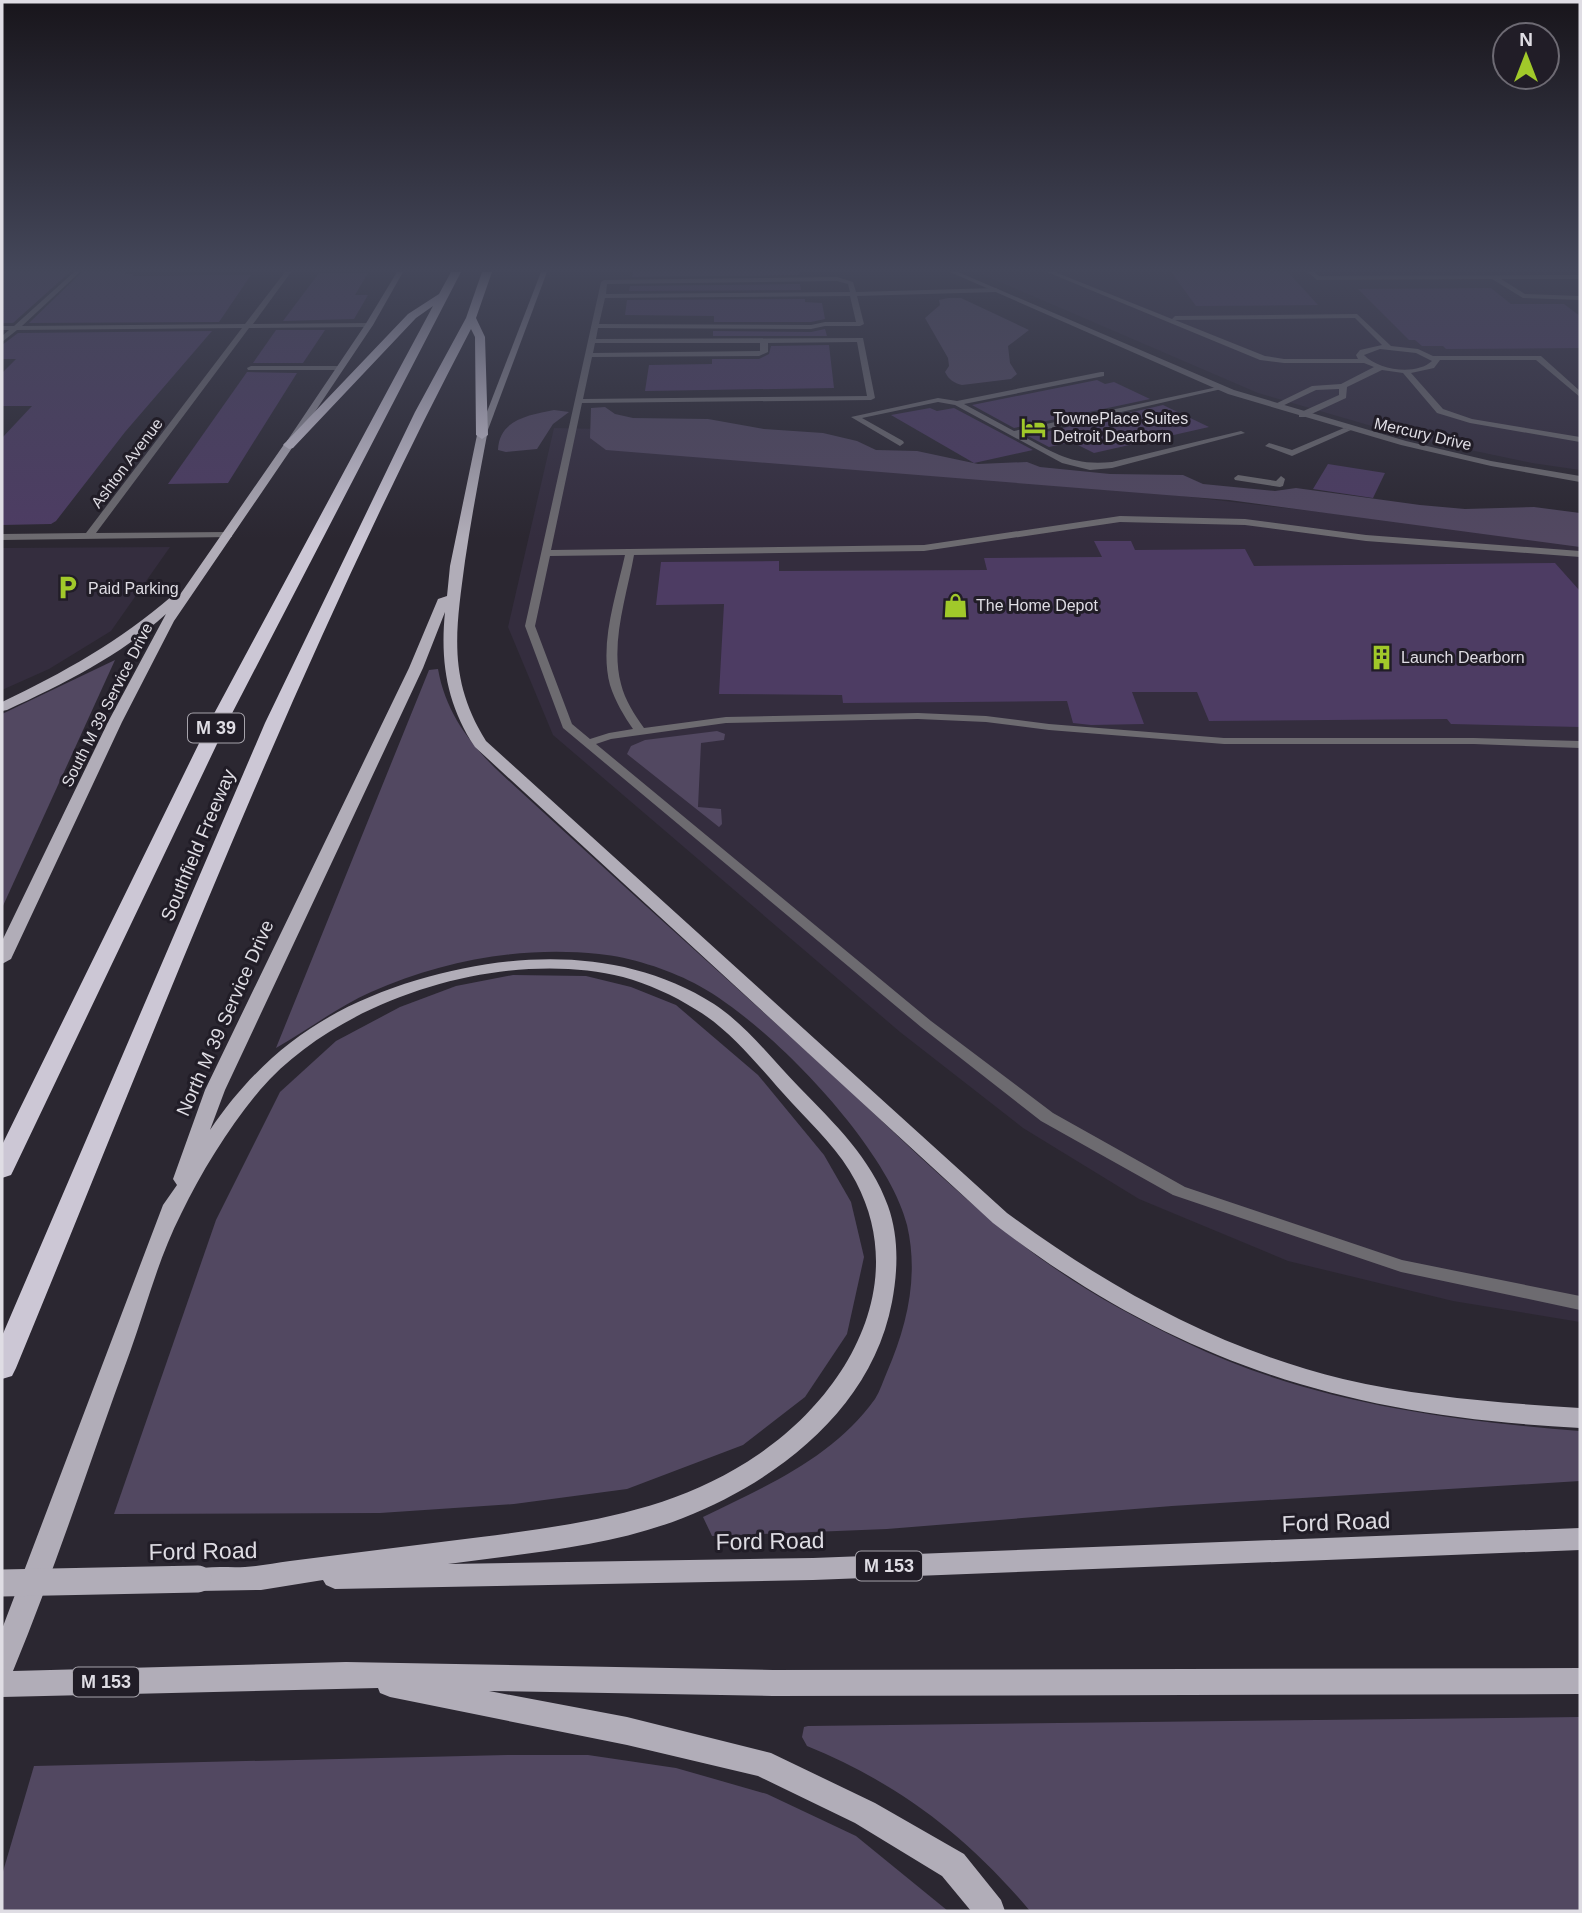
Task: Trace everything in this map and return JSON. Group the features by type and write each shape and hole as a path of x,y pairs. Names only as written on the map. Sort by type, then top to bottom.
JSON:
{"highway":[{"path":"289,444 368,361"},
{"name":"Southfield Freeway","path":"2,1169 218,723 407,361"},
{"name":"Southfield Freeway","path":"2,1368 274,723 421,412 448,361"},
{"path":"478,361 482,435"}],"main road":[{"path":"289,444 344,361"},
{"path":"482,435 510,361"},
{"name":"North M 39 Service Drive","path":"2,1664 215,1090 416,668 460,556 482,435"},
{"name":"South M 39 Service Drive","path":"2,959 115,722 168,621 289,444"},
{"path":"460,556 448,626 452,684 466,724 480,744 989,1208 1032,1244 1069,1270 1137,1310 1203,1341 1272,1367 1393,1398 1479,1411 1580,1418"},
{"path":"2,707 83,666 123,640 168,607 197,580"},
{"path":"170,1214 242,1098 272,1065 302,1042 342,1017 404,989 478,969 555,963 595,967 647,979 686,996 732,1028 844,1146 859,1167 878,1207 887,1239 887,1280 874,1336 861,1365 832,1404 802,1434 772,1458 726,1487 674,1510 633,1523 575,1536 251,1578"},
{"name":"Ford Road","path":"2,1583 813,1569 1580,1539"},
{"path":"346,1675 627,1731 761,1763 865,1813 953,1866 990,1911"},
{"name":"M 153","path":"2,1684 346,1675 773,1683 1580,1681"}],"street":[{"name":"Ashton Avenue","path":"89,536 221,361"},
{"path":"587,361 530,626 567,726 926,1024 1058,1124 1179,1191 1401,1266 1580,1303"},
{"path":"578,401 871,398 864,361"},
{"name":"Mercury Drive","path":"1162,361 1222,387 1347,430 1422,449 1580,479"},
{"path":"1366,361 1405,371 1431,368 1436,365 1435,361"},
{"path":"1542,361 1580,395"},
{"path":"1275,406 1315,388 1343,386 1381,367"},
{"path":"251,368 339,368"},
{"path":"1405,371 1440,411 1470,421 1580,440"},
{"path":"957,403 1101,374"},
{"path":"1302,415 1343,396 1343,386"},
{"path":"1013,433 1222,387"},
{"path":"900,443 855,417 938,400 957,403 1065,461 1090,467 1112,465 1241,433"},
{"path":"1269,446 1291,455 1347,430"},
{"path":"1238,478 1280,484 1281,479"},
{"path":"546,553 924,548 1120,519 1245,522 1366,538 1580,554"},
{"path":"2,537 229,535"},
{"path":"630,552 615,639 614,678 624,708 640,731"},
{"path":"586,744 640,731 726,720 918,716 986,719 1049,727 1224,741 1461,741 1580,745"}],"shaded area":[{"path":"948,361 1010,361 1017,374 1011,379 962,385 948,377 945,372"},
{"path":"1184,361 1580,361 1580,470 1532,463 1413,438 1258,393"},
{"path":"605,407 615,414 633,418 708,419 764,429 823,433 857,441 876,450 917,451 978,464 1027,462 1040,467 1110,474 1183,475 1203,484 1275,491 1296,488 1420,505 1465,509 1534,507 1580,513 1580,547 1229,500 606,450 590,438 591,408"},
{"path":"554,410 569,412 553,424 537,449 506,452 498,450 504,431 517,420"},
{"path":"554,428 603,429 1580,542 1580,1322 1453,1301 1288,1261 1139,1199 1023,1128 900,1032 553,735 508,627"},
{"name":"Paid Parking","path":"170,547 111,631 49,669 2,690 2,548"},
{"path":"115,660 2,908 2,714"},
{"path":"438,669 441,684 458,723 495,768 943,1178 1036,1255 1098,1296 1163,1331 1232,1363 1280,1380 1329,1394 1428,1414 1580,1431 1580,1481 1172,1506 887,1529 712,1536 703,1517 774,1482 819,1454 840,1438 875,1399 894,1355 909,1300 912,1263 907,1225 895,1194 876,1159 820,1088 788,1055 755,1025 694,983 636,961 599,954 541,952 454,964 426,971 371,992 276,1048 429,670"},
{"path":"717,731 725,734 724,740 701,743 698,807 721,809 722,824 719,827 627,754 631,746 645,740"},
{"path":"513,975 586,976 631,987 676,1005 758,1075 824,1155 851,1202 864,1257 847,1334 805,1397 743,1445 627,1489 514,1504 380,1513 114,1514 216,1220 280,1092 336,1041 400,1007 456,986"},
{"path":"1580,1717 1580,1911 1030,1911 981,1859 929,1814 871,1777 807,1746 802,1737 804,1727 808,1726"},
{"path":"588,1755 676,1768 767,1794 856,1836 948,1911 2,1911 2,1875 34,1766"}],"building":[{"path":"14,361 186,361 51,524 2,525 2,438 32,406 2,406 2,373"},
{"path":"254,361 304,361 303,363 253,363"},
{"path":"712,361 831,361 834,388 645,391 649,365 712,364"},
{"path":"247,372 297,373 228,483 168,484"},
{"path":"1097,380 1105,384 1114,382 1150,399 1014,428 972,405"},
{"path":"1163,405 1209,427 1094,453 1072,442 1049,447 1028,436"},
{"path":"930,408 937,411 954,408 1033,450 974,463 891,415"},
{"path":"1328,464 1385,473 1373,498 1313,489"},
{"path":"1094,541 1131,541 1135,550 1245,549 1254,566 1555,563 1580,591 1580,727 1451,724 1447,719 1209,721 1197,692 1132,692 1144,724 1091,725 1073,723 1067,701 843,703 842,695 719,694 724,604 656,605 661,562 779,561 779,571 987,570 984,558 1102,557"}],"place":[{"name":"TownePlace Suites Detroit Dearborn","path":"1033,427"},
{"name":"Paid Parking","path":"68,588"},
{"name":"The Home Depot","path":"956,605"},
{"name":"Launch Dearborn","path":"1381,657"}]}
